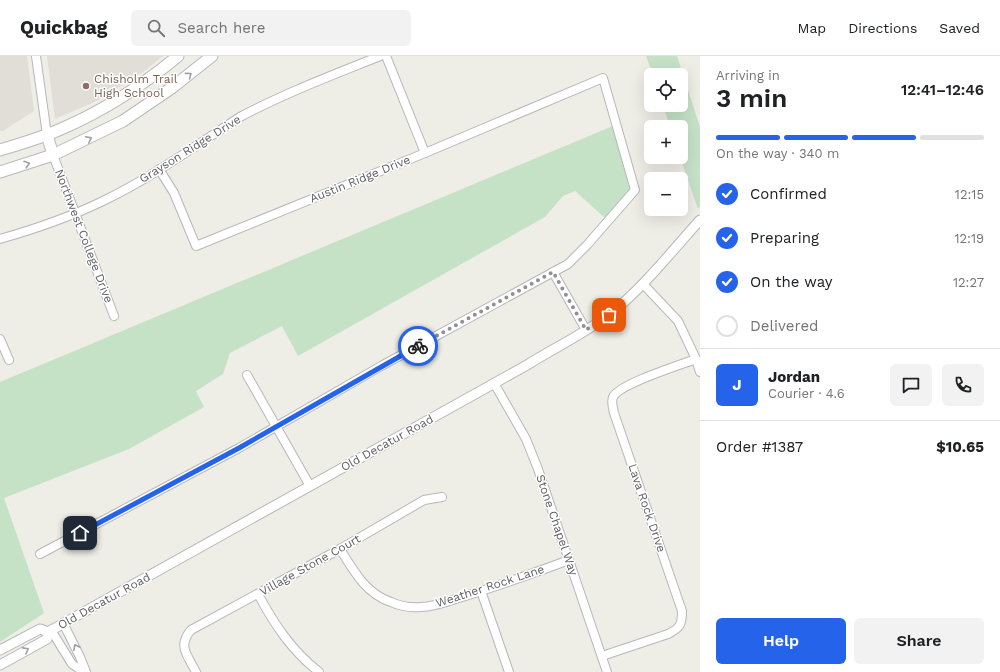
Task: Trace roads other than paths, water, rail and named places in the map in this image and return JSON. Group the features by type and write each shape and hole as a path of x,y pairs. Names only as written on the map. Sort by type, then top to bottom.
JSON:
{"main road":[{"path":"0,150 47,135 87,117 107,106 178,56"},
{"path":"0,172 53,155 123,121 173,87 212,56"},
{"path":"47,135 53,155"}],"street":[{"path":"36,56 47,135"},
{"name":"Grayson Ridge Drive","path":"0,239 75,213 112,196 159,169 253,110 291,92 380,56"},
{"path":"386,56 426,153"},
{"name":"Austin Ridge Drive","path":"159,169 174,193 196,246 426,153 603,78 635,190 587,246 568,264 553,272"},
{"name":"Northwest College Drive","path":"53,155 114,316"},
{"name":"Old Decatur Road","path":"0,665 47,639 50,631 63,623 527,365 586,330 609,315 643,284 700,220"},
{"path":"40,554 232,452 383,365 553,272 586,330"},
{"path":"643,284 678,321 700,372"},
{"path":"0,339 9,360"},
{"name":"Lava Rock Drive","path":"602,656 677,629 682,622 682,611 614,413 612,401 613,396 626,386 696,360"},
{"path":"247,375 310,486"},
{"name":"Stone Chapel Way","path":"494,383 526,439 538,469 607,672"},
{"name":"Village Stone Court","path":"196,672 183,643 186,636 192,630 340,549 424,500 442,497"},
{"name":"Weather Rock Lane","path":"340,549 354,573 364,585 390,602 404,606 421,607 439,604 481,591 569,560"},
{"path":"481,591 509,672"},
{"path":"258,594 292,647 307,663 319,672"},
{"path":"63,623 80,657 85,672"},
{"name":"Old Decatur Road","path":"0,650 40,629 50,631"},
{"path":"50,631 72,664 85,672"}],"place":[{"name":"Chisholm Trail High School","path":"86,86"}]}
